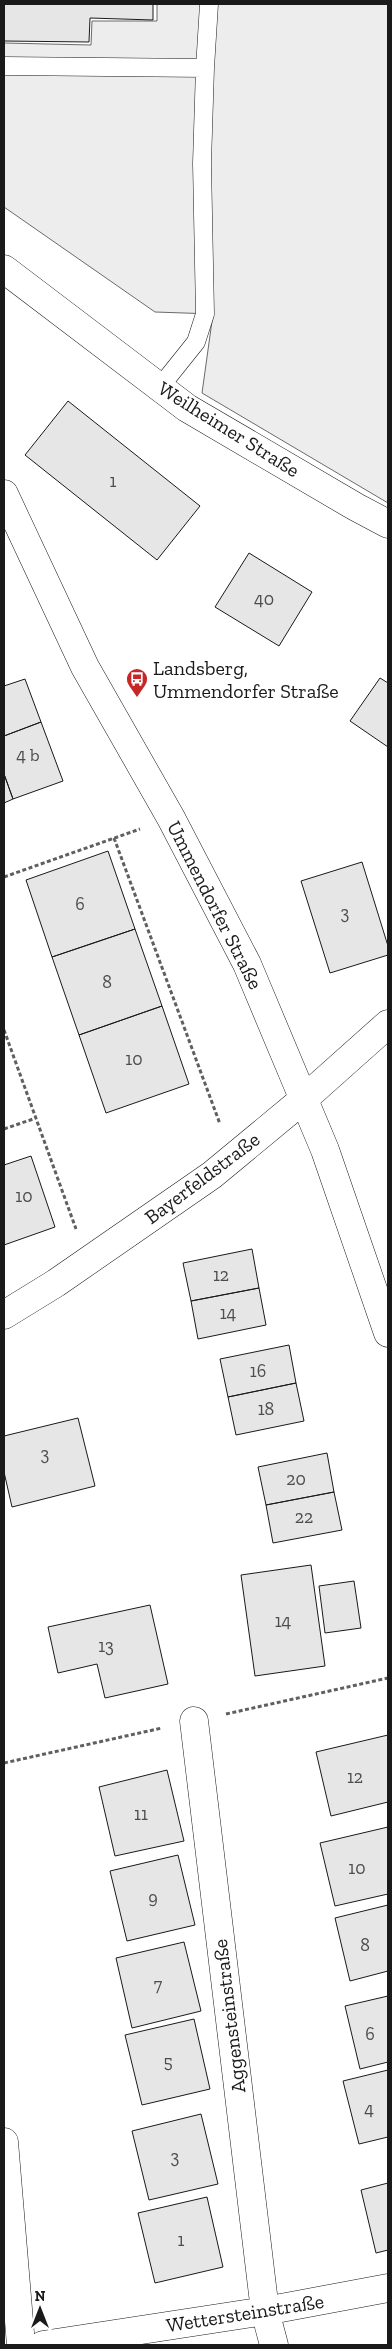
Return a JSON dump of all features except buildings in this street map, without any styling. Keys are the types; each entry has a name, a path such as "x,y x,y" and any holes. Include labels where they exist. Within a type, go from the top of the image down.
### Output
{"street":[{"name":"Weilheimer Straße","path":"4,269 187,408 388,524"},
{"name":"Ummendorfer Straße","path":"4,494 85,668 171,818 246,964 305,1098 381,1292 388,1333"},
{"name":"Bayerfeldstraße","path":"4,1315 88,1261 212,1175 305,1098 388,1024"},
{"name":"Aggensteinstraße","path":"194,1721 265,2311 274,2345"},
{"path":"4,2142 21,2345"},
{"name":"Wettersteinstraße","path":"43,2345 265,2311 388,2288"}],"lane":[{"path":"160,387 196,342 205,314 202,163 208,4"},
{"path":"4,66 205,68"}],"path":[{"path":"4,877 171,818"},
{"path":"114,838 233,1158"},
{"path":"4,1030 88,1261"},
{"path":"4,1129 36,1118"}],"shaded area":[{"path":"157,4 388,4 388,503 202,393 213,314 155,312 4,207 4,43 91,45 92,21 157,21"}],"place":[{"name":"Landsberg, Ummendorfer Straße","path":"137,698"}]}
